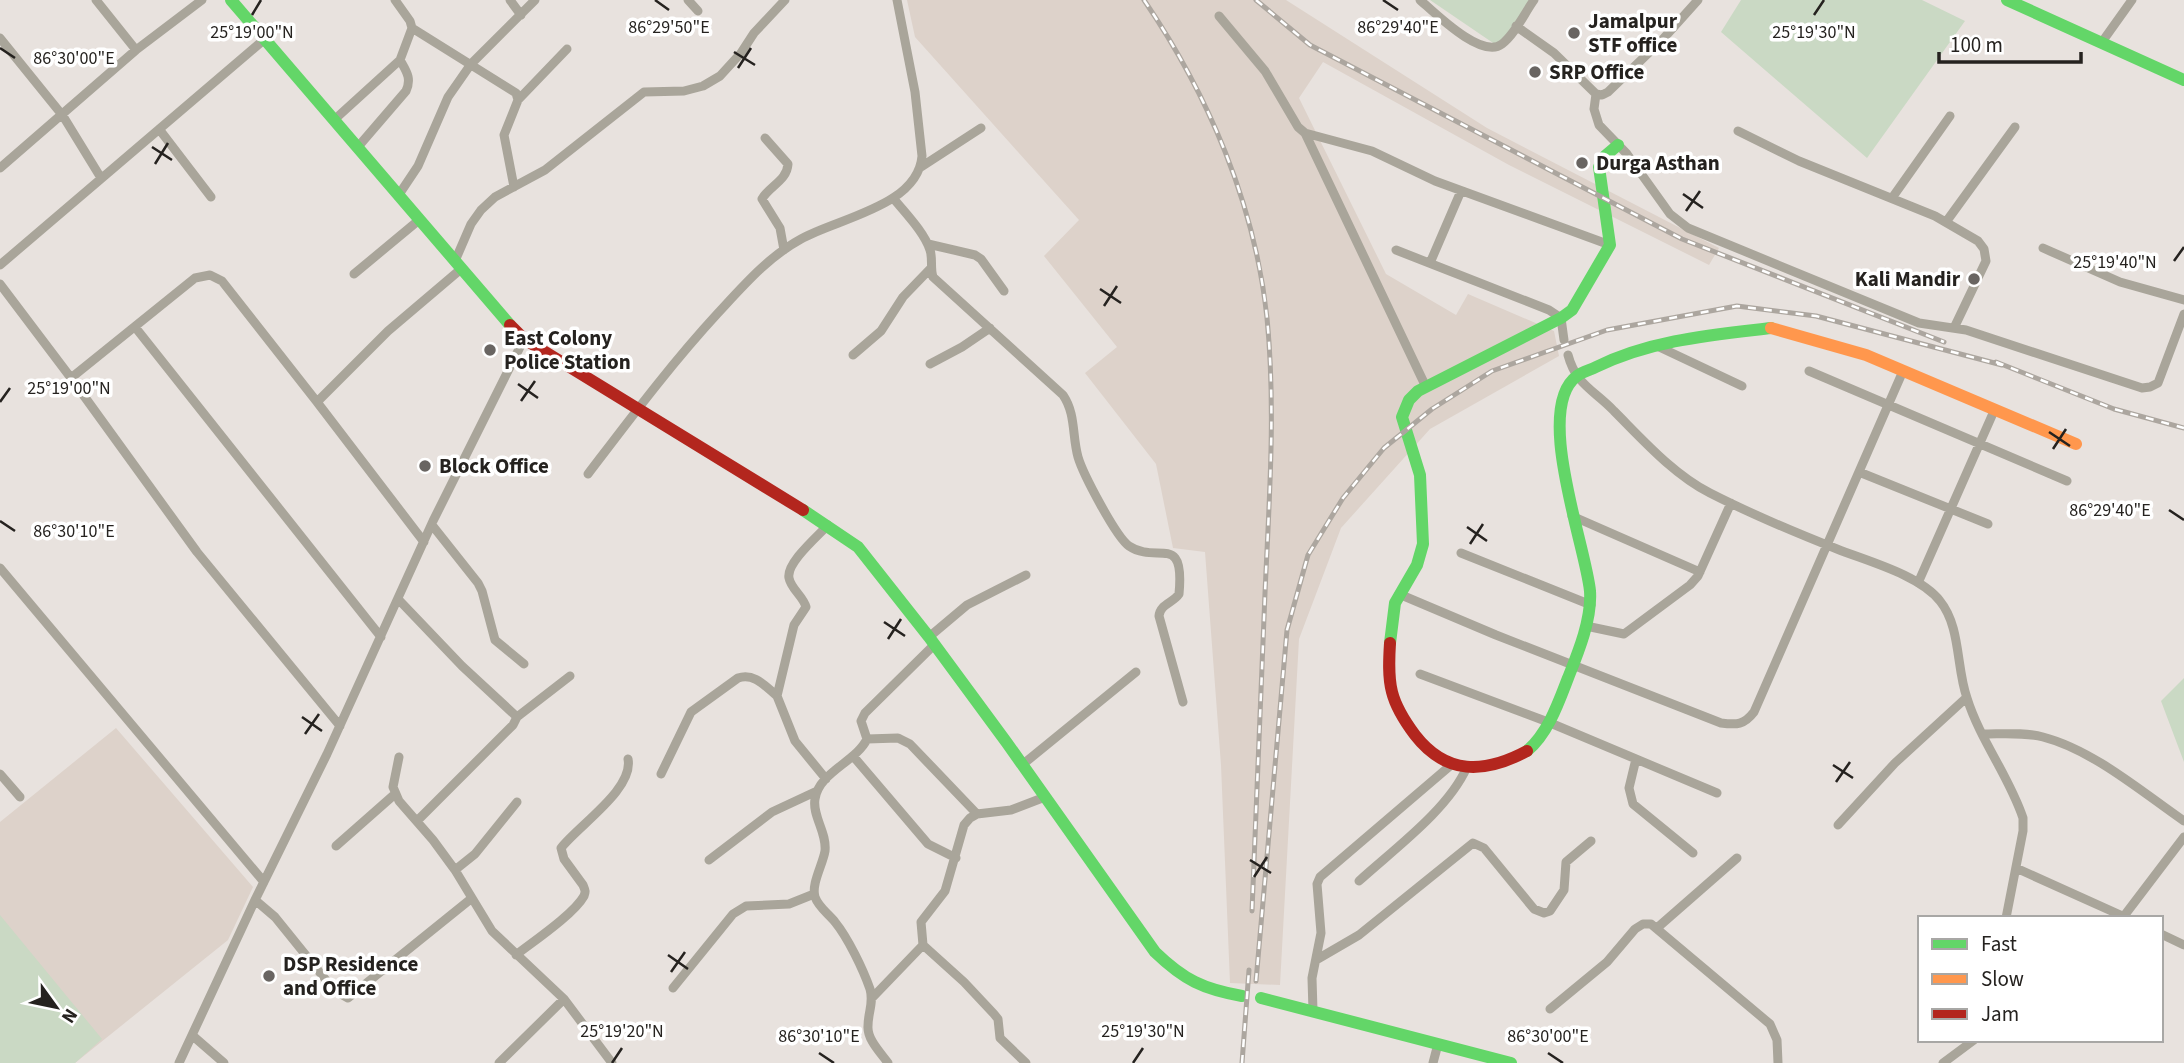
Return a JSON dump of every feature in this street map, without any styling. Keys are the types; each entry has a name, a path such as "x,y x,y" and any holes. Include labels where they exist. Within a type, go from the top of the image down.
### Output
{"street":[{"path":"96,0 136,50"},
{"path":"0,168 136,50 202,0"},
{"path":"232,0 398,196 524,339 850,539 868,557 932,641 1155,952 1195,986 1242,996"},
{"path":"334,120 400,60 412,28 395,0"},
{"path":"510,0 521,15"},
{"path":"398,196 418,166 448,97 471,64 535,0"},
{"path":"688,0 698,11"},
{"path":"317,402 458,265 471,224 495,197 545,170 644,92 684,91 703,86 720,76 741,53 754,33 785,0"},
{"path":"897,0 915,92 921,167"},
{"path":"1420,0 1453,28 1484,48 1499,47 1534,0"},
{"path":"1596,94 1608,92 1664,39 1698,0"},
{"path":"2007,0 2184,80"},
{"path":"2102,42 2132,0"},
{"path":"1219,16 1265,71 1298,127 1305,133 1426,387"},
{"path":"1516,26 1554,53 1596,94"},
{"path":"412,28 511,88 518,100"},
{"path":"0,38 63,116 102,178"},
{"path":"0,265 266,38"},
{"path":"514,187 503,135 518,100 566,49"},
{"path":"357,148 406,91 410,79 400,60"},
{"path":"1596,94 1594,109 1599,125 1648,181 1670,214 1688,228 1919,323 1954,328 2142,388 2158,383 2184,314"},
{"path":"1892,198 1950,116"},
{"path":"1946,222 2015,127"},
{"path":"588,474 685,349 769,260 801,239 894,199 909,187 921,167 981,128"},
{"path":"159,129 211,197"},
{"path":"1738,131 1799,161 1946,222 1978,241 1986,254 1983,267 1954,328"},
{"path":"1305,133 1372,150 1435,181 1610,245"},
{"path":"765,138 788,164 787,172 762,200 780,228 784,250"},
{"path":"1618,145 1605,156 1599,167 1610,245 1572,310 1426,387 1410,398 1402,418 1404,433 1418,467 1424,533 1422,554 1415,572 1399,594 1392,612 1391,689 1404,720 1442,761 1451,765 1467,766 1492,764 1522,754 1536,743 1548,722 1586,626 1591,605 1590,592 1564,471 1560,419 1563,397 1575,377 1612,359 1655,345 1771,328 1866,355 2076,444"},
{"path":"1430,263 1461,191"},
{"path":"853,355 881,331 903,297 930,268 932,255 928,244 894,199"},
{"path":"354,274 419,220"},
{"path":"928,244 975,255 981,259 1004,291"},
{"path":"2043,248 2120,282 2184,300"},
{"path":"1396,250 1539,305 1560,318 1564,340"},
{"path":"930,268 939,284 1050,381 1068,402 1083,471 1121,538 1138,551 1168,553 1178,562 1179,594 1163,607 1159,616 1183,702"},
{"path":"71,378 195,278 210,275 216,277 222,281 317,402 424,542"},
{"path":"0,284 197,552 340,726"},
{"path":"135,327 381,637"},
{"path":"930,364 962,348 990,328"},
{"path":"179,1063 340,726 432,525 524,339"},
{"path":"1655,345 1742,386"},
{"path":"1568,355 1575,377 1682,475 1731,503 1918,583 1940,601 1948,614 1966,698 2023,818 2023,831 2006,916"},
{"path":"1809,371 1979,446 2067,481"},
{"path":"1399,594 1721,723 1736,725 1747,722 1754,712 1903,371"},
{"path":"1918,583 1994,411"},
{"path":"1859,472 1988,524"},
{"path":"1586,626 1624,634 1690,585 1700,572 1731,503"},
{"path":"1572,516 1700,572"},
{"path":"432,525 478,583 495,640 524,664"},
{"path":"777,696 794,625 806,607 790,582 789,572 797,558 828,525"},
{"path":"1461,553 1591,605"},
{"path":"0,568 264,882"},
{"path":"888,1063 868,1032 872,999 870,988 845,937 814,894 825,850 825,835 814,801 826,779 862,749 867,739 861,721 865,713 932,641 967,605 1026,575"},
{"path":"398,599 517,717"},
{"path":"1022,765 1136,672"},
{"path":"1420,674 1548,722 1717,793"},
{"path":"661,774 691,712 746,675 753,677 777,696 795,741 806,758 826,779"},
{"path":"417,821 513,725 517,717 570,676"},
{"path":"1838,825 1895,763 1966,698"},
{"path":"1983,734 2023,734 2058,742 2087,756 2184,821"},
{"path":"867,739 898,738 910,744 977,814"},
{"path":"853,756 928,844 956,858"},
{"path":"398,757 393,787 395,793 455,870 492,931 564,999 612,1063"},
{"path":"516,955 564,917 584,896 585,889 564,859 561,848 622,786 629,767 628,759"},
{"path":"1636,759 1629,788 1633,804 1693,853"},
{"path":"1313,1011 1312,986 1321,933 1317,884 1320,877 1451,765"},
{"path":"1359,881 1434,811 1461,780 1467,766"},
{"path":"0,774 20,797"},
{"path":"709,860 772,812 817,792"},
{"path":"336,846 395,793"},
{"path":"1026,1063 1000,1038 998,1019 994,1014 923,945 921,922 946,891 964,825 977,814 1010,810 1045,797"},
{"path":"455,870 475,854 517,802"},
{"path":"2127,916 2184,837"},
{"path":"1316,960 1359,935 1474,843 1484,848 1534,909 1544,913 1550,911 1564,890 1566,862 1591,841"},
{"path":"1657,928 1737,858"},
{"path":"2015,868 2124,916"},
{"path":"673,988 733,914 746,906 789,904 814,894"},
{"path":"255,900 275,917 334,990 348,998 472,898"},
{"path":"1550,1009 1606,962 1635,929 1651,924 1770,1024 1777,1040 1778,1063"},
{"path":"2163,935 2184,945"},
{"path":"872,999 923,945"},
{"path":"1261,998 1511,1063"},
{"path":"499,1063 564,999"},
{"path":"193,1036 224,1063"},
{"path":"1943,1063 1971,1042"},
{"path":"1433,1063 1438,1044"}],"shaded area":[{"path":"907,0 1286,0 1487,128 1719,248 1709,265 1509,165 1323,62 1299,98 1386,274 1456,315 1468,294 1554,331 1559,356 1430,429 1341,528 1299,639 1280,985 1230,983 1221,765 1205,552 1173,548 1156,464 1085,373 1117,347 1044,256 1079,220 915,37"},
{"path":"116,728 253,887 228,940 75,1063 0,1063 0,822"}],"green space":[{"path":"1430,0 1534,0 1499,47"},
{"path":"1741,0 1922,0 1965,21 1867,158 1721,32"},
{"path":"2184,678 2184,762 2161,701"},
{"path":"0,915 102,1039 75,1063 0,1063"}],"railway":[{"path":"1144,0 1189,73 1225,152 1252,233 1267,318 1271,456 1252,911"},
{"path":"1256,0 1310,45 1682,239 1944,342"},
{"path":"1256,981 1287,630 1308,555 1343,498 1384,448 1432,409 1492,371 1607,330 1737,306 1816,316 2002,365"},
{"path":"1996,362 2114,409 2184,428"},
{"path":"1242,1063 1249,970"}],"traffic: fast":[{"path":"231,0 510,325"},
{"path":"2007,0 2184,80"},
{"path":"1390,643 1395,603 1417,565 1423,544 1420,475 1402,417 1409,400 1418,391 1572,310 1610,245 1599,167 1605,156 1618,145"},
{"path":"1527,751 1541,736 1556,708 1576,658 1589,613 1590,591 1561,446 1560,417 1565,393 1577,376 1638,350 1682,340 1771,328"},
{"path":"803,510 858,547 1007,743 1155,952 1175,970 1195,982 1242,996"},
{"path":"1261,998 1511,1063"}],"traffic: slow":[{"path":"1771,328 1866,355 2076,444"}],"traffic: jam":[{"path":"510,325 524,339 803,510"},
{"path":"1390,643 1389,674 1394,698 1408,725 1427,748 1440,758 1466,767 1496,764 1527,751"}],"place":[{"name":"Jamalpur STF office","path":"1574,33"},
{"name":"SRP Office","path":"1535,72"},
{"name":"Durga Asthan","path":"1582,163"},
{"name":"Kali Mandir","path":"1974,279"},
{"name":"East Colony Police Station","path":"490,350"},
{"name":"Block Office","path":"425,466"},
{"name":"DSP Residence and Office","path":"269,976"}]}
